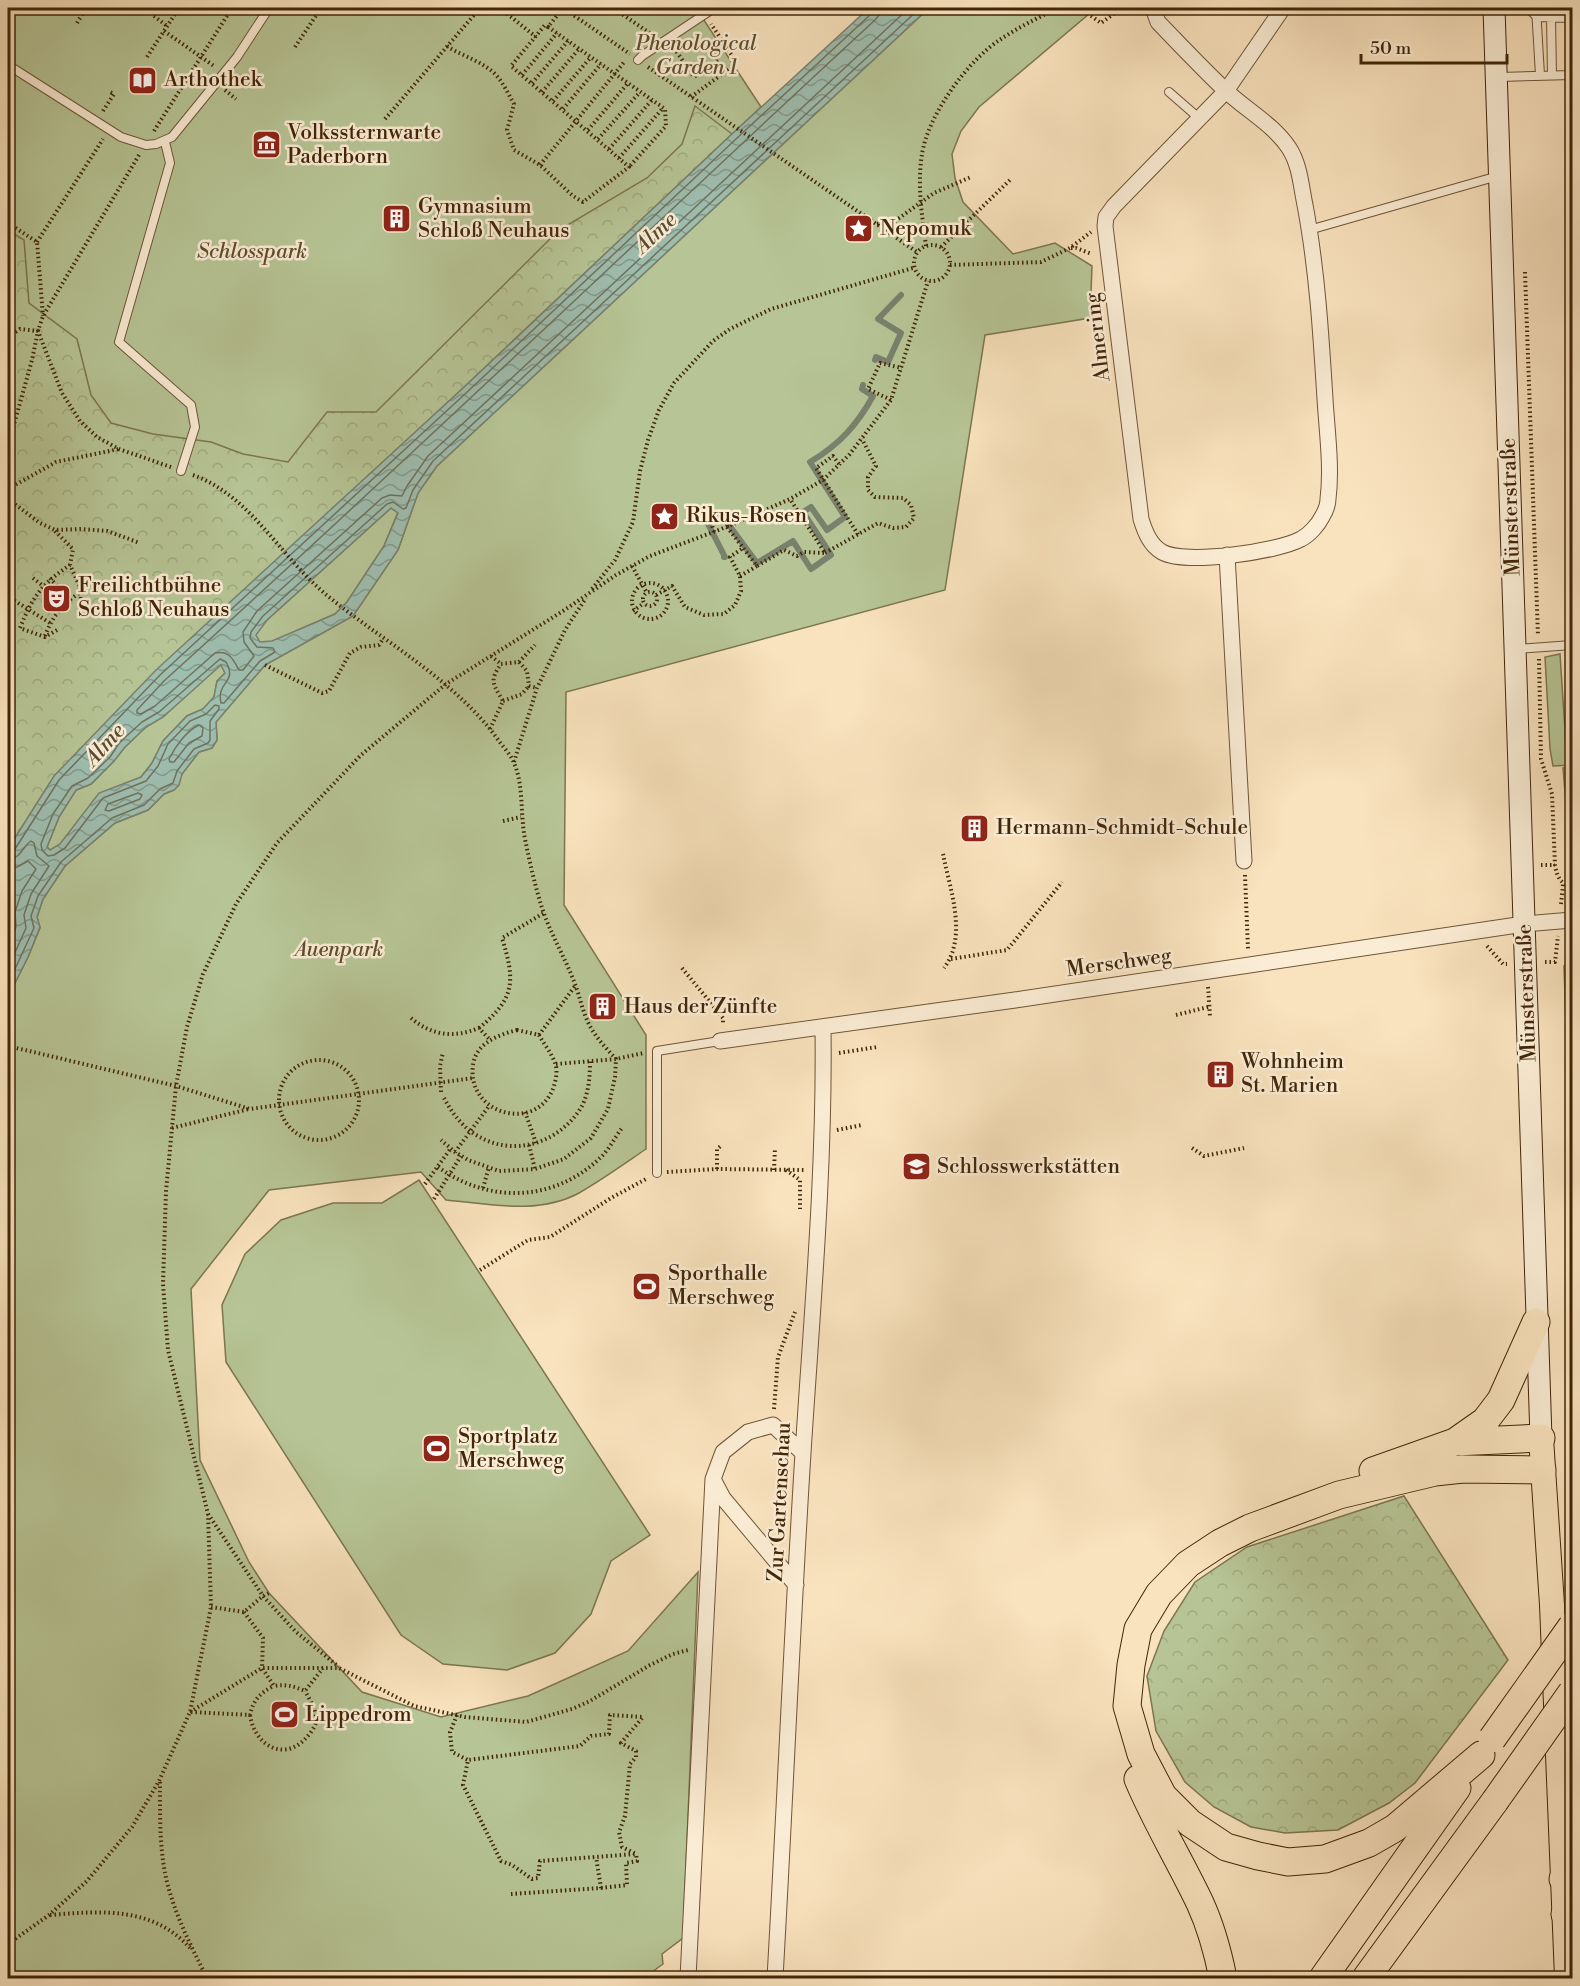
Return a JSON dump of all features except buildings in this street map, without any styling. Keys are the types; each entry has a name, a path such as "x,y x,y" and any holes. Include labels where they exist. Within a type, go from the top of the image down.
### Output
{"highway":[{"path":"1455,1443 1485,1421 1501,1400 1536,1322"},
{"path":"1223,1978 1219,1956 1201,1905 1149,1807 1129,1758 1117,1702 1121,1662 1131,1624 1153,1587 1183,1557 1247,1518 1337,1483 1455,1443 1541,1438"},
{"path":"1486,1747 1395,1828 1369,1843 1325,1859 1288,1862 1226,1846 1190,1823 1163,1796 1141,1754 1127,1706 1131,1665 1138,1629 1160,1594 1188,1564 1220,1543 1250,1528 1339,1495 1435,1472 1463,1469 1542,1470"},
{"path":"1323,1978 1572,1626"},
{"path":"1366,1978 1572,1692"}],"main road":[{"name":"Münsterstraße","path":"1494,8 1534,1203 1536,1322 1542,1470 1568,1879 1567,1978"}],"street":[{"name":"Almering","path":"1106,217 1138,496 1145,534 1164,553 1193,558 1279,547 1303,538 1318,523 1328,501 1328,459 1321,326 1310,230 1299,172 1288,146 1263,121 1226,91 1158,22 1153,8"},
{"path":"1106,217 1127,192 1226,91 1283,8"},
{"path":"1227,555 1244,861"},
{"name":"Merschweg","path":"722,1041 1524,924 1572,920"},
{"name":"Zur Gartenschau","path":"775,1978 813,1299 821,1134 823,1027"},
{"path":"688,1978 712,1479 723,1452 748,1432 773,1425 803,1453"},
{"path":"712,1479 723,1498 796,1585"}],"lane":[{"path":"8,65 121,137 146,144 156,144 172,137 237,57 268,8"},
{"path":"639,60 658,44 714,8"},
{"path":"1527,8 1537,17 1572,18"},
{"path":"1536,8 1540,75"},
{"path":"1551,17 1552,75"},
{"path":"1495,77 1572,75"},
{"path":"1169,92 1200,120"},
{"path":"165,142 170,163 119,342 191,405 195,427 181,471"},
{"path":"1310,230 1500,175"},
{"path":"1516,650 1572,645"},
{"path":"657,1173 657,1051 722,1041"}],"path":[{"path":"77,23 86,8"},
{"path":"147,57 179,8"},
{"path":"8,446 43,316 146,144 232,8"},
{"path":"295,47 321,8"},
{"path":"385,119 480,8"},
{"path":"500,8 536,37"},
{"path":"548,27 562,8"},
{"path":"926,246 920,192 922,154 933,120 973,63 999,40 1057,8"},
{"path":"1080,8 1101,23 1122,8"},
{"path":"620,12 654,37 658,44"},
{"path":"704,14 737,63 691,98 917,252"},
{"path":"154,16 167,26"},
{"path":"447,46 460,55 490,69 499,78 514,104 507,130 514,150 540,165 573,196 583,202 629,167 666,126 665,109 545,25 511,66 577,120 629,167"},
{"path":"164,31 224,73"},
{"path":"522,75 557,33"},
{"path":"8,46 13,37"},
{"path":"532,83 568,41"},
{"path":"670,42 694,77 719,61 711,49"},
{"path":"542,92 579,49"},
{"path":"540,165 630,55"},
{"path":"553,101 591,57"},
{"path":"563,109 601,64"},
{"path":"588,130 628,83"},
{"path":"95,121 114,94 108,91"},
{"path":"598,139 640,92"},
{"path":"609,149 652,100"},
{"path":"619,158 663,108"},
{"path":"43,316 37,242 109,130"},
{"path":"876,224 895,221 934,193 971,177"},
{"path":"941,247 1012,178"},
{"path":"950,265 1041,262 1084,239 1106,217"},
{"path":"8,223 37,242"},
{"path":"926,246 941,247 948,254 950,265 944,278 928,282 917,275 913,268 914,257 926,246"},
{"path":"514,762 537,688 564,630 588,594 615,560 633,522 648,440 659,410 674,383 713,341 730,329 771,309 913,268"},
{"path":"1525,268 1541,759 1552,794 1557,876 1563,884 1572,888"},
{"path":"8,1944 49,1915 87,1881 132,1827 159,1781 190,1712 203,1655 210,1607 208,1514 168,1350 163,1284 165,1212 176,1086 187,1027 203,974 236,904 278,843 361,755 446,684 650,556 729,526 790,499 823,480 862,439 891,400 928,282"},
{"path":"8,337 20,329 38,331"},
{"path":"38,331 62,393 80,421 98,437 119,449 206,480 227,494 250,513 321,590 446,684 490,729 514,762 520,788 521,817 528,854 544,913 576,986 585,1017 598,1041 616,1059 615,1077 608,1109 591,1138 564,1159 535,1169 499,1171 461,1156 441,1140"},
{"path":"891,400 868,389 880,363 902,368"},
{"path":"740,576 784,550 797,556 804,552 825,553 859,536 878,523 893,528 906,527 914,518 912,505 903,498 876,497 868,490 868,477 876,466 862,439"},
{"path":"8,489 56,462 119,449"},
{"path":"839,464 833,456 816,468 859,536"},
{"path":"8,499 40,523 55,530 73,549 70,565 82,591 80,604"},
{"path":"790,499 825,553"},
{"path":"714,532 711,522 724,518 757,566"},
{"path":"55,530 107,531 140,543"},
{"path":"656,595 672,586 685,607 704,615 724,614 735,605 741,591 740,576 730,557 743,548"},
{"path":"45,637 20,628 28,609 44,586 51,578 70,565"},
{"path":"632,566 647,593"},
{"path":"33,578 44,586"},
{"path":"51,578 68,599"},
{"path":"655,583 665,590 668,605 660,618 645,620 633,610 631,595 642,584 655,583"},
{"path":"45,637 50,623 68,599 82,591"},
{"path":"644,603 643,597 647,593 652,592 656,595"},
{"path":"8,594 50,623"},
{"path":"644,603 649,606 654,605 657,601 656,595"},
{"path":"633,610 644,603"},
{"path":"45,637 57,630"},
{"path":"265,665 326,693 351,653 361,647 379,645 384,639"},
{"path":"491,656 501,664 519,662 535,645"},
{"path":"490,729 503,702 522,694 529,686 527,671 519,662"},
{"path":"501,664 493,676 493,685 503,702"},
{"path":"529,686 537,688"},
{"path":"503,821 521,817"},
{"path":"944,854 956,922 955,948 944,968"},
{"path":"1244,861 1250,964"},
{"path":"951,959 1007,950 1062,882"},
{"path":"411,1018 420,1026 437,1034 469,1032 479,1028 499,1008 508,994 511,965 502,938 544,913"},
{"path":"682,968 723,1018 722,1041"},
{"path":"1207,971 1210,1016"},
{"path":"539,1035 576,986"},
{"path":"1176,1015 1208,1007"},
{"path":"479,1028 490,1040"},
{"path":"517,1030 539,1035 556,1064 556,1079 551,1095 536,1109 518,1114 504,1113 489,1106 477,1092 472,1078 476,1053 499,1035 517,1030"},
{"path":"8,1046 50,1058 176,1086 250,1108"},
{"path":"823,1056 877,1047"},
{"path":"556,1064 616,1059 657,1051"},
{"path":"441,1092 439,1083 443,1052"},
{"path":"313,1060 324,1060 343,1068 351,1075 359,1095 359,1105 351,1125 344,1132 325,1140 314,1140 295,1133 282,1116 279,1106 281,1085 286,1076 303,1063 313,1060"},
{"path":"444,1098 460,1121 478,1137 501,1145 536,1143 549,1138 569,1124 583,1104 590,1080 590,1061"},
{"path":"172,1128 250,1108 279,1106 472,1078"},
{"path":"455,1152 489,1106"},
{"path":"525,1112 536,1143"},
{"path":"821,1134 861,1125"},
{"path":"438,1167 467,1185 502,1193 538,1192 573,1179 601,1157 622,1128"},
{"path":"528,1145 535,1169"},
{"path":"717,1169 717,1149 722,1145"},
{"path":"425,1184 451,1148"},
{"path":"1192,1148 1204,1156 1244,1148"},
{"path":"774,1170 775,1149"},
{"path":"434,1199 461,1156"},
{"path":"483,1188 489,1167"},
{"path":"480,1270 528,1240 550,1237 611,1197 657,1173 717,1169 819,1171"},
{"path":"773,1425 778,1357 798,1303 813,1299"},
{"path":"208,1514 263,1596 295,1630 339,1668 414,1706 457,1715 526,1722 572,1709 590,1701 650,1665 673,1654 703,1645"},
{"path":"244,1612 268,1593"},
{"path":"210,1607 244,1612 263,1638 262,1668 274,1686"},
{"path":"190,1712 262,1668 339,1668"},
{"path":"305,1691 323,1668"},
{"path":"284,1684 305,1691 315,1711 316,1723 310,1735 296,1747 284,1750 273,1748 263,1742 255,1732 250,1715 256,1699 264,1691 284,1684"},
{"path":"190,1712 250,1715"},
{"path":"457,1715 450,1732 452,1752 468,1760 580,1746 591,1736 609,1734 610,1715 643,1717 621,1743 636,1751 636,1757 630,1764 626,1816 619,1832 622,1847 636,1854"},
{"path":"468,1760 463,1785 501,1861 513,1865 532,1879 538,1878 540,1861 636,1854"},
{"path":"159,1781 161,1837 169,1891 182,1929 207,1978"},
{"path":"511,1894 627,1885 626,1863 637,1861 636,1854"},
{"path":"596,1857 601,1888"},
{"path":"49,1915 106,1912 133,1915 162,1925 181,1938 195,1954"}],"green space":[{"name":"Schlosspark","path":"8,8 696,8 761,107 272,565 54,777 8,849"},
{"name":"Auenpark","path":"929,8 1096,8 979,107 961,131 952,154 955,178 963,202 1013,254 1055,243 1092,266 1090,318 985,335 945,590 566,692 564,905 646,1035 646,1149 579,1193 564,1200 531,1206 446,1200 421,1172 269,1190 191,1289 200,1460 249,1562 269,1593 362,1692 441,1717 528,1696 628,1651 698,1572 683,1938 662,1954 663,1964 644,1978 8,1978 8,997 40,928 37,917 43,899 65,866 115,823 148,810 164,794 174,790 182,774 199,752 212,748 217,740 216,722 265,665 353,616 398,550 418,493 437,466"},
{"path":"695,106 732,134 272,565 54,777 8,849 8,230 24,240 29,303 77,339 91,395 111,423 153,434 211,442 243,454 288,462 327,412 376,412 559,230 647,178 682,144"},
{"path":"391,508 398,512 384,546 347,602 335,614 272,642 260,643 255,635 267,620"},
{"path":"1560,654 1566,746 1572,745 1572,765 1553,766 1545,657"},
{"path":"221,664 225,673 217,681 214,697 203,709 187,716 163,741 152,763 141,777 79,822 60,845 51,851 47,847 59,817 76,790 91,784 146,727 163,717"},
{"path":"1572,767 1572,875 1563,768"},
{"path":"1572,958 1572,1198 1564,966"},
{"name":"Sportplatz Merschweg","path":"419,1180 650,1535 611,1561 591,1614 555,1653 507,1670 443,1664 401,1635 226,1362 222,1305 245,1254 281,1220 333,1203 382,1203"},
{"path":"1404,1496 1508,1660 1415,1783 1389,1803 1338,1830 1285,1833 1251,1827 1214,1807 1185,1782 1156,1731 1147,1676 1164,1631 1195,1582 1247,1547"}],"water":[{"name":"Alme","path":"869,8 929,8 437,466 418,493 398,550 353,616 265,665 216,722 217,740 212,748 199,752 182,774 179,785 164,794 148,810 115,823 65,866 43,899 37,917 40,927 8,997 8,849 54,776 156,670 461,390","holes":["391,508 398,513 384,546 347,602 335,614 272,641 260,642 256,635 267,620","221,665 225,673 217,681 214,697 203,709 187,716 163,741 152,763 141,777 99,793 60,844 50,850 47,847 59,817 76,790 91,784 146,727 163,717"]}],"waterway":[{"path":"875,360 876,357 888,362 901,333 878,319 901,295"},
{"path":"724,557 706,520 720,513 757,563 793,541 811,569 831,555 803,512 811,507 827,530 845,517 810,462 846,434 860,416 873,396 862,389 863,385"}],"place":[{"name":"Arthothek","path":"143,80"},
{"name":"Volkssternwarte Paderborn","path":"266,145"},
{"name":"Gymnasium Schloß Neuhaus","path":"397,219"},
{"name":"Nepomuk","path":"859,229"},
{"name":"Rikus-Rosen","path":"665,516"},
{"name":"Freilichtbühne Schloß Neuhaus","path":"57,598"},
{"name":"Hermann-Schmidt-Schule","path":"975,828"},
{"name":"Haus der Zünfte","path":"603,1007"},
{"name":"Wohnheim St. Marien","path":"1220,1074"},
{"name":"Schlosswerkstätten","path":"916,1167"},
{"name":"Sporthalle Merschweg","path":"647,1286"},
{"name":"Sportplatz Merschweg","path":"437,1449"},
{"name":"Lippedrom","path":"284,1715"}],"park label":[{"name":"Phenological Garden 1","path":"696,56"}]}
